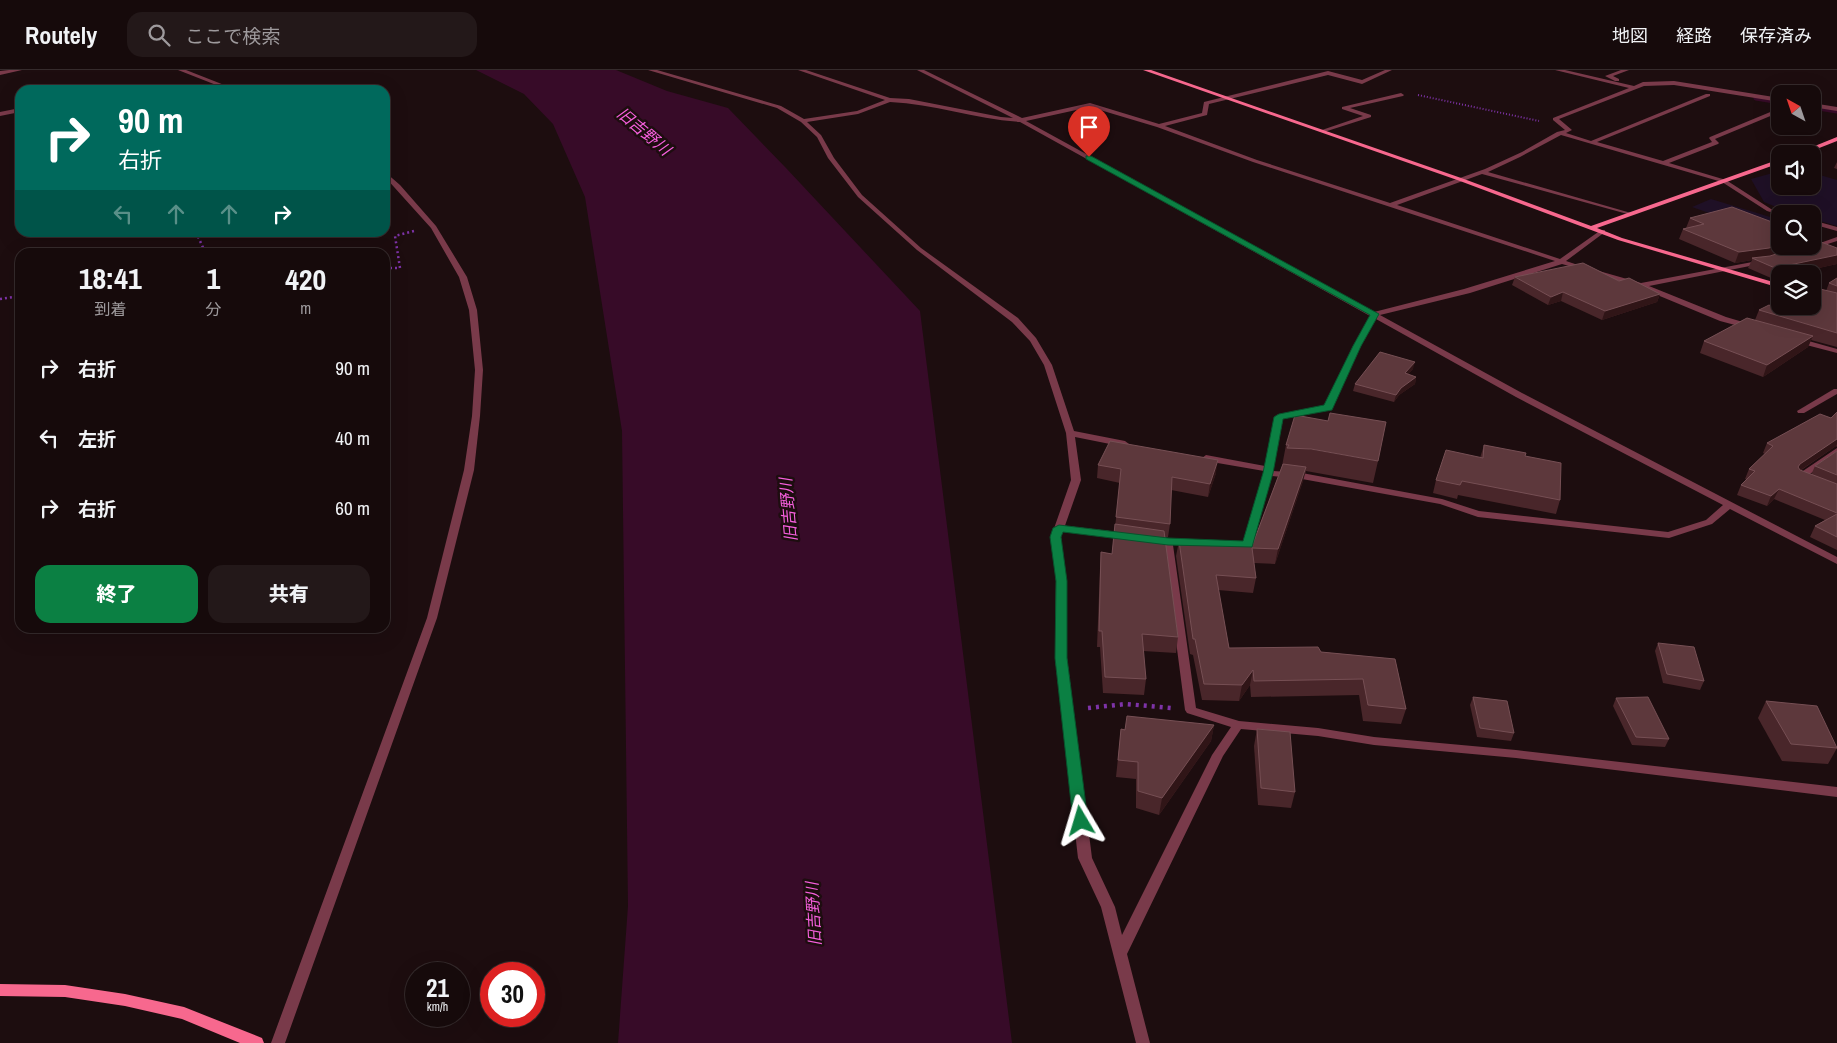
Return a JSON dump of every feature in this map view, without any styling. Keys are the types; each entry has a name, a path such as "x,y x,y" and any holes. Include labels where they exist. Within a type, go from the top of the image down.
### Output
{"street":[{"path":"0,73 19,70"},
{"path":"181,70 221,85"},
{"path":"651,70 779,107 803,121 819,136 831,158 860,196 919,249 1015,320 1033,340 1048,365 1070,434 1076,480 1056,537 1061,581 1061,658 1085,858 1108,907 1143,1043"},
{"path":"801,70 889,100 909,101 1001,119 1021,120 1090,105 1159,126 1255,161 1560,262 1641,286 1723,319 1761,330"},
{"path":"920,70 1021,120 1519,395 1837,561"},
{"path":"1146,70 1462,180 1620,238 1771,283"},
{"path":"1159,126 1205,114 1206,103 1226,97 1328,73 1362,82 1389,70"},
{"path":"1558,70 1632,87 1668,89 1771,106"},
{"path":"1626,70 1608,76 1632,87"},
{"path":"1391,205 1462,180 1519,156 1559,133 1569,130 1554,119 1632,87 1643,84 1674,83 1771,99"},
{"path":"1322,131 1369,116 1344,108 1401,95"},
{"path":"1593,142 1708,95"},
{"path":"803,121 854,114 877,107 889,100"},
{"path":"1821,106 1837,109"},
{"path":"0,114 15,111"},
{"path":"1664,163 1716,143 1712,138 1771,112"},
{"path":"1559,133 1724,181 1771,211"},
{"path":"1821,145 1837,139"},
{"path":"1593,227 1771,164"},
{"path":"1482,172 1629,214"},
{"path":"278,1043 432,618 469,470 476,416 479,370 473,310 463,277 434,227 390,179"},
{"path":"1821,225 1837,230"},
{"path":"1603,231 1560,262 1466,291 1375,314 1357,346 1328,408 1279,417 1268,471 1248,545 1164,541 1191,710 1238,726 1318,732 1374,741 1516,754 1837,792"},
{"path":"1821,244 1837,239"},
{"path":"1641,286 1775,259"},
{"path":"1790,338 1837,351"},
{"path":"1801,411 1837,391"},
{"path":"1070,434 1138,446"},
{"path":"1818,484 1800,477 1837,451"},
{"path":"1197,457 1442,502 1478,514 1669,535 1709,522 1730,505"},
{"path":"1059,528 1141,538"},
{"path":"1120,954 1218,755 1238,726"},
{"path":"0,990 65,991 125,1000 184,1013 257,1043"}],"path":[{"path":"1417,95 1564,126"},
{"path":"390,268 400,268 395,236 434,227"},
{"path":"0,299 15,297"},
{"path":"1067,710 1126,704 1191,710"}],"shaded area":[{"path":"1771,173 1771,195 1821,195 1821,175 1837,180 1837,226 1821,221 1821,205 1771,205 1764,202 1751,179"},
{"path":"1711,199 1771,217 1771,235 1692,207"}],"water":[{"name":"旧吉野川","path":"476,70 616,70 667,91 728,108 920,311 1012,1043 618,1043 628,906 622,431 585,197 553,124 524,94"}],"building":[{"path":"1732,207 1771,222 1771,247 1739,252 1683,229 1704,224 1690,218"},
{"path":"1821,242 1837,248 1837,255 1789,265 1771,266 1752,258 1821,255"},
{"path":"1583,263 1619,281 1629,278 1660,294 1605,311 1563,292 1551,297 1515,277"},
{"path":"1837,278 1837,286 1829,283"},
{"path":"1821,289 1837,293 1837,333 1776,315 1821,315"},
{"path":"1769,305 1771,306 1771,314 1759,310"},
{"path":"1747,318 1813,336 1767,365 1704,341"},
{"path":"1380,352 1415,362 1405,373 1416,377 1401,388 1396,395 1355,384"},
{"path":"1837,412 1837,439 1798,467 1800,470 1837,484 1837,513 1779,489 1771,496 1741,485 1755,471 1749,469 1773,446 1767,443 1820,414 1831,418"},
{"path":"1330,413 1386,422 1378,461 1311,449 1287,448 1289,445 1286,445 1295,415 1328,421"},
{"path":"1110,441 1218,460 1210,484 1172,477 1170,524 1116,517 1121,469 1098,465"},
{"path":"1484,445 1526,453 1525,456 1561,463 1560,500 1462,481 1460,485 1436,480 1446,450 1483,458"},
{"path":"1837,451 1837,475 1815,466"},
{"path":"1283,464 1306,467 1278,549 1252,548 1256,578 1216,575 1229,648 1318,647 1321,652 1395,659 1406,709 1368,705 1363,679 1254,681 1253,670 1242,685 1204,684 1195,639 1193,639 1179,541 1252,546"},
{"path":"1837,514 1837,537 1815,526"},
{"path":"1115,524 1164,531 1178,637 1142,634 1146,679 1105,677 1102,631 1099,631 1101,552 1112,554"},
{"path":"1658,643 1694,647 1704,681 1667,674"},
{"path":"1473,697 1507,701 1514,733 1480,728"},
{"path":"1648,697 1669,739 1636,737 1616,698"},
{"path":"1766,701 1817,706 1837,748 1791,744"},
{"path":"1127,716 1214,725 1162,798 1138,791 1138,762 1118,760 1121,729 1125,730"},
{"path":"1257,729 1290,732 1295,792 1261,788"}],"waterway":[{"path":"1756,98 1771,100"},
{"path":"1821,108 1837,111"}],"route":[{"path":"1081,821 1061,658 1061,581 1056,537 1059,528 1168,542 1248,545 1268,473 1279,417 1328,408 1357,346 1375,314 1089,157"}]}
